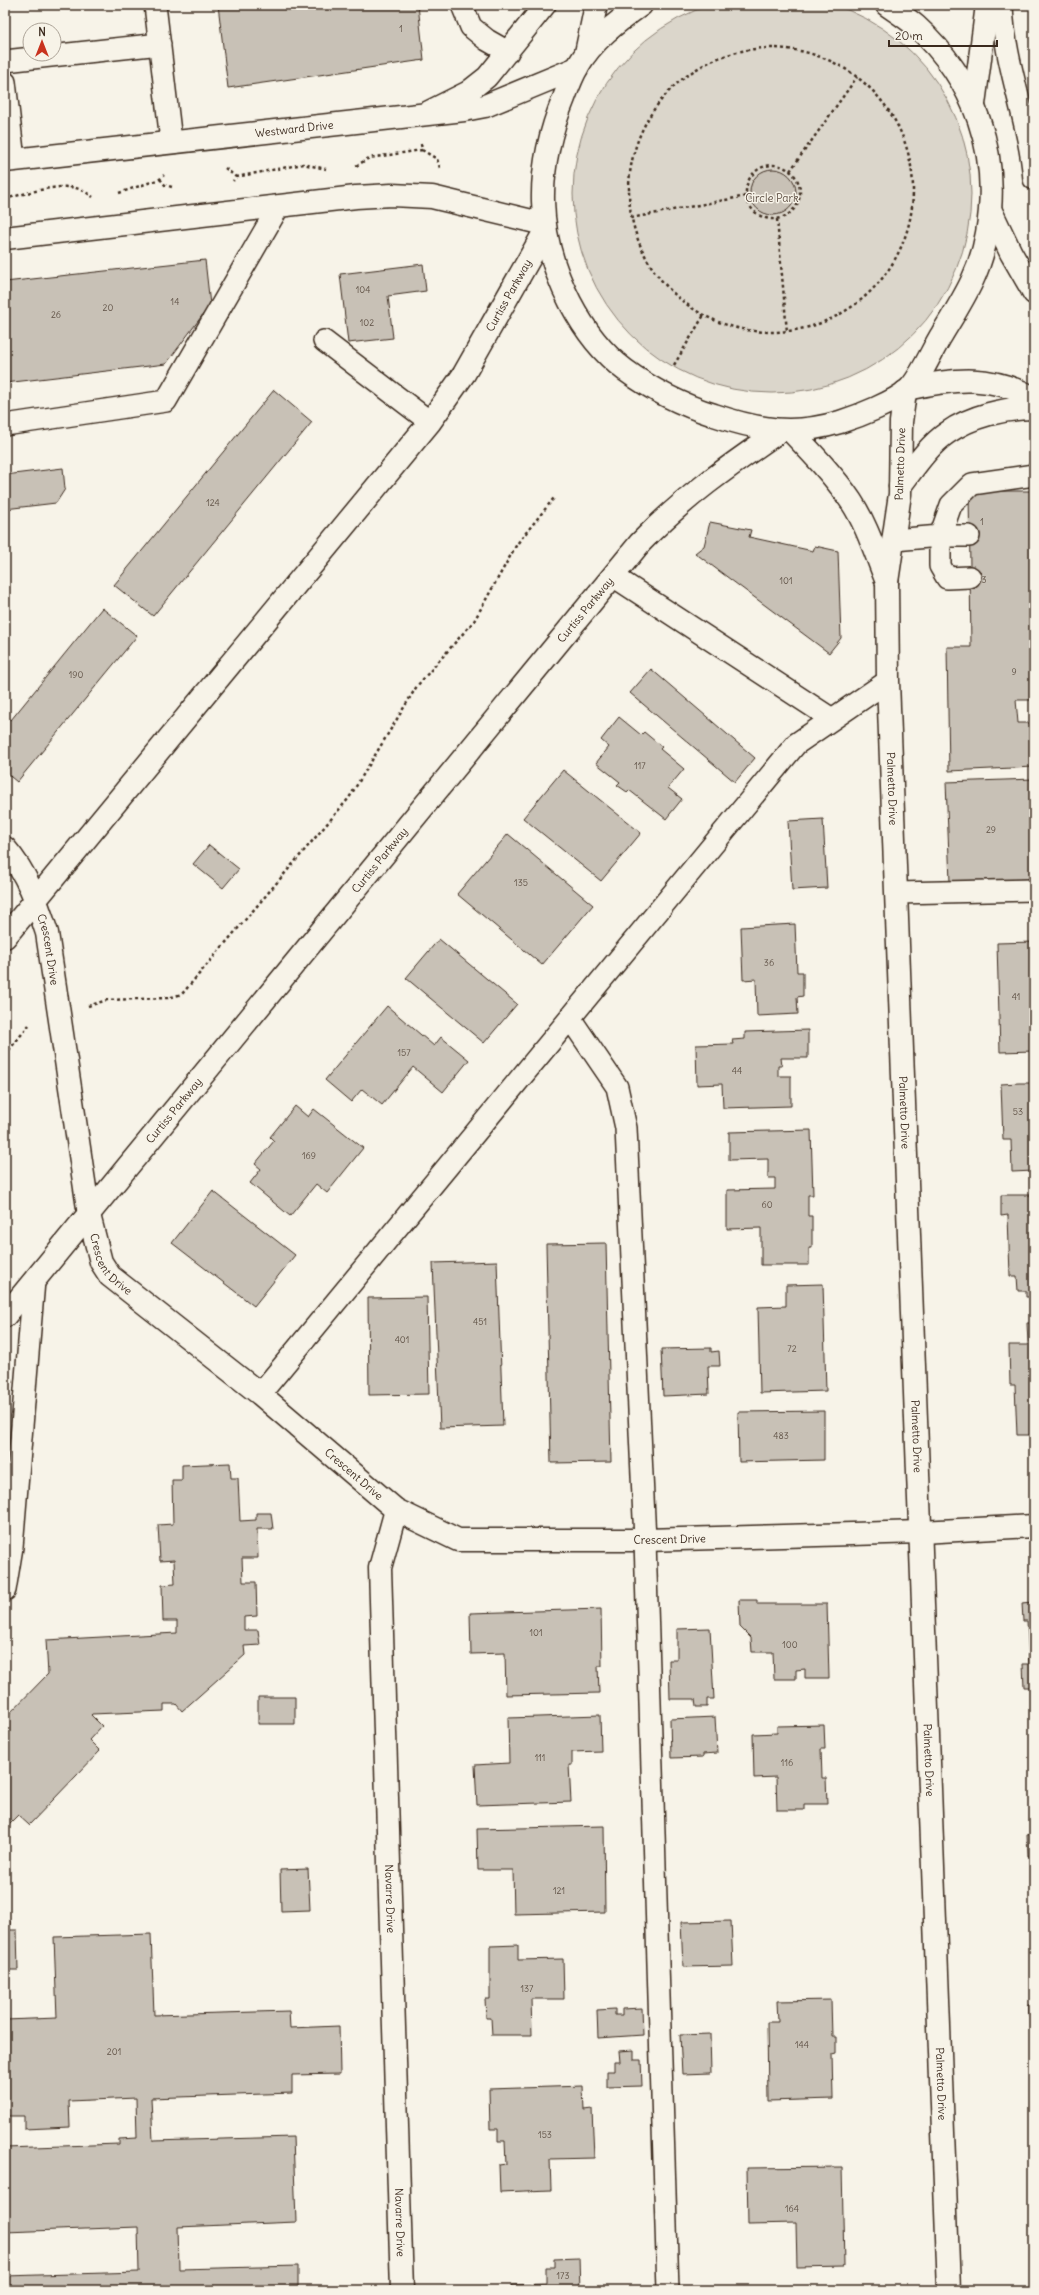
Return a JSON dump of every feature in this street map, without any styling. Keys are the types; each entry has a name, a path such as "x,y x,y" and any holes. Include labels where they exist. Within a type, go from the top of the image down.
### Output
{"street":[{"path":"596,5 582,60 548,140 544,166 544,228 552,262 579,320 601,347 623,369 659,392 688,407 729,420 786,431 826,426 859,416 908,390 946,380 973,379 998,383 1034,398"},
{"path":"582,60 620,20 641,5"},
{"path":"887,5 915,26 935,46 974,104 990,159 991,211 985,248 976,276 962,304 908,390"},
{"path":"974,104 987,5"},
{"name":"Westward Drive","path":"10,160 485,106 582,60"},
{"path":"5,238 385,195 432,197 544,228"},
{"path":"991,211 1011,253 1034,293"},
{"name":"Curtiss Parkway","path":"5,937 430,422 464,374 544,228"},
{"name":"Palmetto Drive","path":"908,390 902,422 900,486 894,540 887,582 888,681 921,1532 948,2290"},
{"path":"900,486 929,449 947,433 973,419 998,412 1034,408"},
{"name":"Curtiss Parkway","path":"5,1316 612,576 665,516 720,472 786,431"},
{"name":"Palmetto Drive","path":"786,431 812,453 851,501 863,523 887,582"},
{"name":"Crescent Drive","path":"5,848 17,862 36,899 47,934 89,1215 102,1262 110,1276 260,1394 396,1510 458,1540 645,1540 921,1532 1034,1526"},
{"name":"Navarre Drive","path":"396,1510 380,1568 402,2290"}],"lane":[{"path":"155,5 171,141"},
{"path":"462,5 471,27 487,40 508,52"},
{"path":"428,112 468,92 486,77 508,52 544,5"},
{"path":"1002,5 1009,62 1032,152 1034,179"},
{"path":"5,61 160,44"},
{"path":"5,82 10,160"},
{"path":"5,425 166,401 278,206"},
{"path":"324,341 430,422"},
{"path":"970,577 947,578 940,566 940,536 952,505 972,484 1034,475"},
{"path":"894,540 940,536 969,536"},
{"path":"612,576 832,719"},
{"path":"260,1394 796,744 888,681"},
{"path":"896,893 1034,890"},
{"path":"570,1018 617,1087 626,1128 645,1540 668,2290"},
{"path":"5,1590 34,1281"}],"path":[{"path":"786,49 824,58 857,76 881,100 900,129 911,160 914,194 909,228 896,259 876,287 850,308 820,324 787,332 744,330 704,315 678,298 656,275 641,248 631,218 629,180 636,143 654,109 679,81 712,61 748,50 786,49"},
{"path":"790,171 857,76"},
{"path":"420,137 422,150"},
{"path":"354,167 369,158 422,150 437,159 440,165 439,171"},
{"path":"231,182 236,177 304,164 332,171"},
{"path":"773,165 790,171 799,186 797,204 792,211 777,219 768,219 754,211 746,196 748,183 756,171 773,165"},
{"path":"223,166 236,177"},
{"path":"118,193 160,179 168,171"},
{"path":"160,179 165,185 176,188"},
{"path":"5,199 64,188 79,189 98,198"},
{"path":"631,218 746,196"},
{"path":"777,219 787,332"},
{"path":"673,366 704,315"},
{"path":"85,1006 107,1000 168,998 182,994 349,798 417,686 474,621 518,544 554,498"},
{"path":"5,1055 35,1020"}],"green space":[{"name":"Circle Park","path":"772,-5 811,-1 848,11 866,19 882,29 912,54 937,84 947,100 955,118 967,155 971,194 967,233 955,270 947,288 937,304 912,334 882,359 866,369 848,377 811,389 772,393 733,389 696,377 678,369 662,359 632,334 607,304 597,288 589,270 577,233 573,194 577,155 589,118 597,100 607,84 632,54 662,29 678,19 696,11 733,-1"}],"building":[{"path":"218,5 418,5 424,60 228,88"},
{"path":"773,169 786,173 792,179 796,192 792,205 786,211 773,215 760,211 754,205 750,192 754,179 760,173"},
{"path":"205,260 210,305 166,364 5,383 5,282"},
{"path":"423,264 426,291 388,296 393,338 348,343 340,274"},
{"path":"274,390 312,422 153,616 114,585"},
{"path":"63,468 65,489 56,503 5,509 5,475"},
{"path":"969,491 1033,491 1034,700 1016,700 1018,723 1034,723 1034,767 949,771 947,647 971,647"},
{"path":"710,522 751,530 749,537 813,551 815,546 838,551 841,638 829,653 695,553 704,546"},
{"path":"102,608 137,636 17,782 5,772 5,715 11,720"},
{"path":"651,669 755,758 735,782 630,693"},
{"path":"619,717 641,735 644,732 662,747 660,749 684,769 668,788 682,799 666,819 629,790 627,792 617,785 620,782 596,763 609,747 601,740"},
{"path":"563,770 641,833 601,881 523,818"},
{"path":"1034,779 1034,879 950,882 946,782"},
{"path":"823,819 827,888 792,890 788,821"},
{"path":"508,834 593,905 542,965 457,894"},
{"path":"209,845 239,869 223,888 193,864"},
{"path":"795,924 797,972 803,972 803,996 797,997 798,1014 757,1016 756,979 743,980 741,927"},
{"path":"439,939 517,1004 484,1043 406,978"},
{"path":"1034,942 1034,1051 1000,1052 997,943"},
{"path":"387,1006 434,1046 441,1037 469,1060 443,1092 413,1067 382,1105 362,1089 351,1102 325,1080"},
{"path":"808,1030 808,1058 781,1058 782,1066 778,1066 778,1076 791,1076 791,1106 723,1108 722,1084 697,1085 696,1045 733,1044 732,1040 745,1039 745,1032"},
{"path":"1034,1083 1034,1171 1012,1172 1011,1140 1003,1140 1001,1084"},
{"path":"295,1106 308,1117 314,1109 363,1148 327,1193 316,1184 290,1216 250,1183 261,1169 255,1164 274,1141 270,1137"},
{"path":"811,1130 813,1195 808,1195 808,1216 812,1216 812,1248 809,1248 809,1265 761,1265 761,1228 727,1229 727,1190 775,1189 775,1178 768,1178 768,1159 729,1160 729,1132"},
{"path":"213,1191 295,1255 254,1306 172,1243"},
{"path":"1001,1195 1031,1195 1031,1198 1034,1198 1034,1297 1026,1297 1026,1291 1018,1291 1017,1276 1010,1276 1008,1215 1001,1216"},
{"path":"606,1243 611,1462 551,1463 546,1244"},
{"path":"497,1261 503,1426 440,1428 433,1263"},
{"path":"823,1284 826,1391 760,1393 758,1307 786,1306 786,1285"},
{"path":"427,1297 429,1394 369,1395 368,1298"},
{"path":"1027,1323 1034,1323 1034,1435 1017,1435 1015,1385 1010,1385 1009,1345 1028,1345"},
{"path":"711,1348 711,1352 719,1351 720,1366 708,1366 709,1394 663,1396 661,1349"},
{"path":"824,1411 824,1460 739,1462 738,1412"},
{"path":"230,1463 231,1478 238,1478 240,1521 256,1520 256,1513 271,1513 273,1529 257,1529 258,1558 242,1558 243,1582 256,1582 257,1616 244,1617 244,1630 258,1630 260,1645 244,1646 245,1655 182,1711 176,1704 164,1704 164,1711 92,1714 91,1715 102,1726 89,1740 100,1751 29,1825 18,1815 5,1828 5,1718 48,1674 46,1640 177,1633 177,1621 163,1621 162,1585 175,1584 174,1560 160,1561 158,1525 173,1524 172,1480 182,1480 182,1465"},
{"path":"739,1600 757,1600 757,1604 827,1604 829,1678 805,1678 805,1669 796,1670 796,1679 774,1679 773,1652 752,1652 751,1638 740,1627"},
{"path":"1034,1602 1034,1687 1024,1687 1023,1664 1029,1664 1027,1621 1023,1621 1022,1603"},
{"path":"601,1609 602,1666 598,1666 599,1693 506,1695 505,1653 471,1654 470,1613"},
{"path":"710,1628 714,1699 707,1699 707,1707 696,1707 695,1699 670,1699 669,1660 677,1660 677,1629"},
{"path":"258,1697 295,1697 295,1724 258,1724"},
{"path":"600,1715 601,1751 572,1752 572,1765 569,1765 571,1802 477,1805 475,1765 509,1763 508,1718"},
{"path":"715,1717 717,1753 703,1754 703,1757 671,1758 670,1719"},
{"path":"1032,1721 1034,1721 1034,1798"},
{"path":"824,1725 825,1749 821,1749 822,1778 826,1778 827,1804 804,1804 804,1810 777,1810 776,1777 754,1778 753,1734 777,1733 777,1726"},
{"path":"604,1826 605,1912 514,1914 513,1870 478,1870 477,1829"},
{"path":"1034,1834 1034,1856 1028,1856 1027,1835"},
{"path":"308,1869 310,1910 281,1911 280,1870"},
{"path":"5,1921 10,1921 10,1930 17,1930 18,1970 5,1970"},
{"path":"731,1921 733,1966 683,1967 681,1922"},
{"path":"151,1934 154,2015 289,2011 290,2028 339,2026 340,2074 292,2075 292,2093 151,2098 153,2141 293,2137 296,2222 178,2227 179,2269 298,2266 298,2290 5,2290 5,2276 139,2272 138,2227 5,2232 5,2148 119,2144 119,2139 137,2138 136,2098 69,2101 70,2127 24,2129 24,2116 5,2116 5,2020 57,2018 54,1937"},
{"path":"518,1945 518,1960 563,1959 564,1999 531,1999 532,2035 492,2035 491,2018 486,2018 485,1999 490,1999 490,1946"},
{"path":"831,2000 832,2037 836,2037 836,2053 832,2054 833,2099 768,2101 767,2022 778,2022 777,2001"},
{"path":"1029,2004 1034,2004 1034,2041 1032,2016 1029,2016"},
{"path":"642,2008 643,2035 598,2038 597,2010 615,2009 615,2015 622,2015 622,2009"},
{"path":"710,2034 711,2073 682,2074 680,2035"},
{"path":"634,2050 634,2060 641,2060 642,2086 607,2087 607,2071 614,2071 614,2062 620,2062 619,2051"},
{"path":"583,2086 584,2110 592,2109 594,2158 550,2159 551,2190 500,2192 499,2165 506,2164 505,2141 498,2141 498,2129 490,2129 489,2089"},
{"path":"1032,2122 1034,2122 1034,2180"},
{"path":"842,2167 844,2267 797,2268 796,2223 748,2224 747,2168"},
{"path":"579,2258 580,2290 511,2290 511,2285 546,2284 546,2267 554,2267 554,2259"}]}
